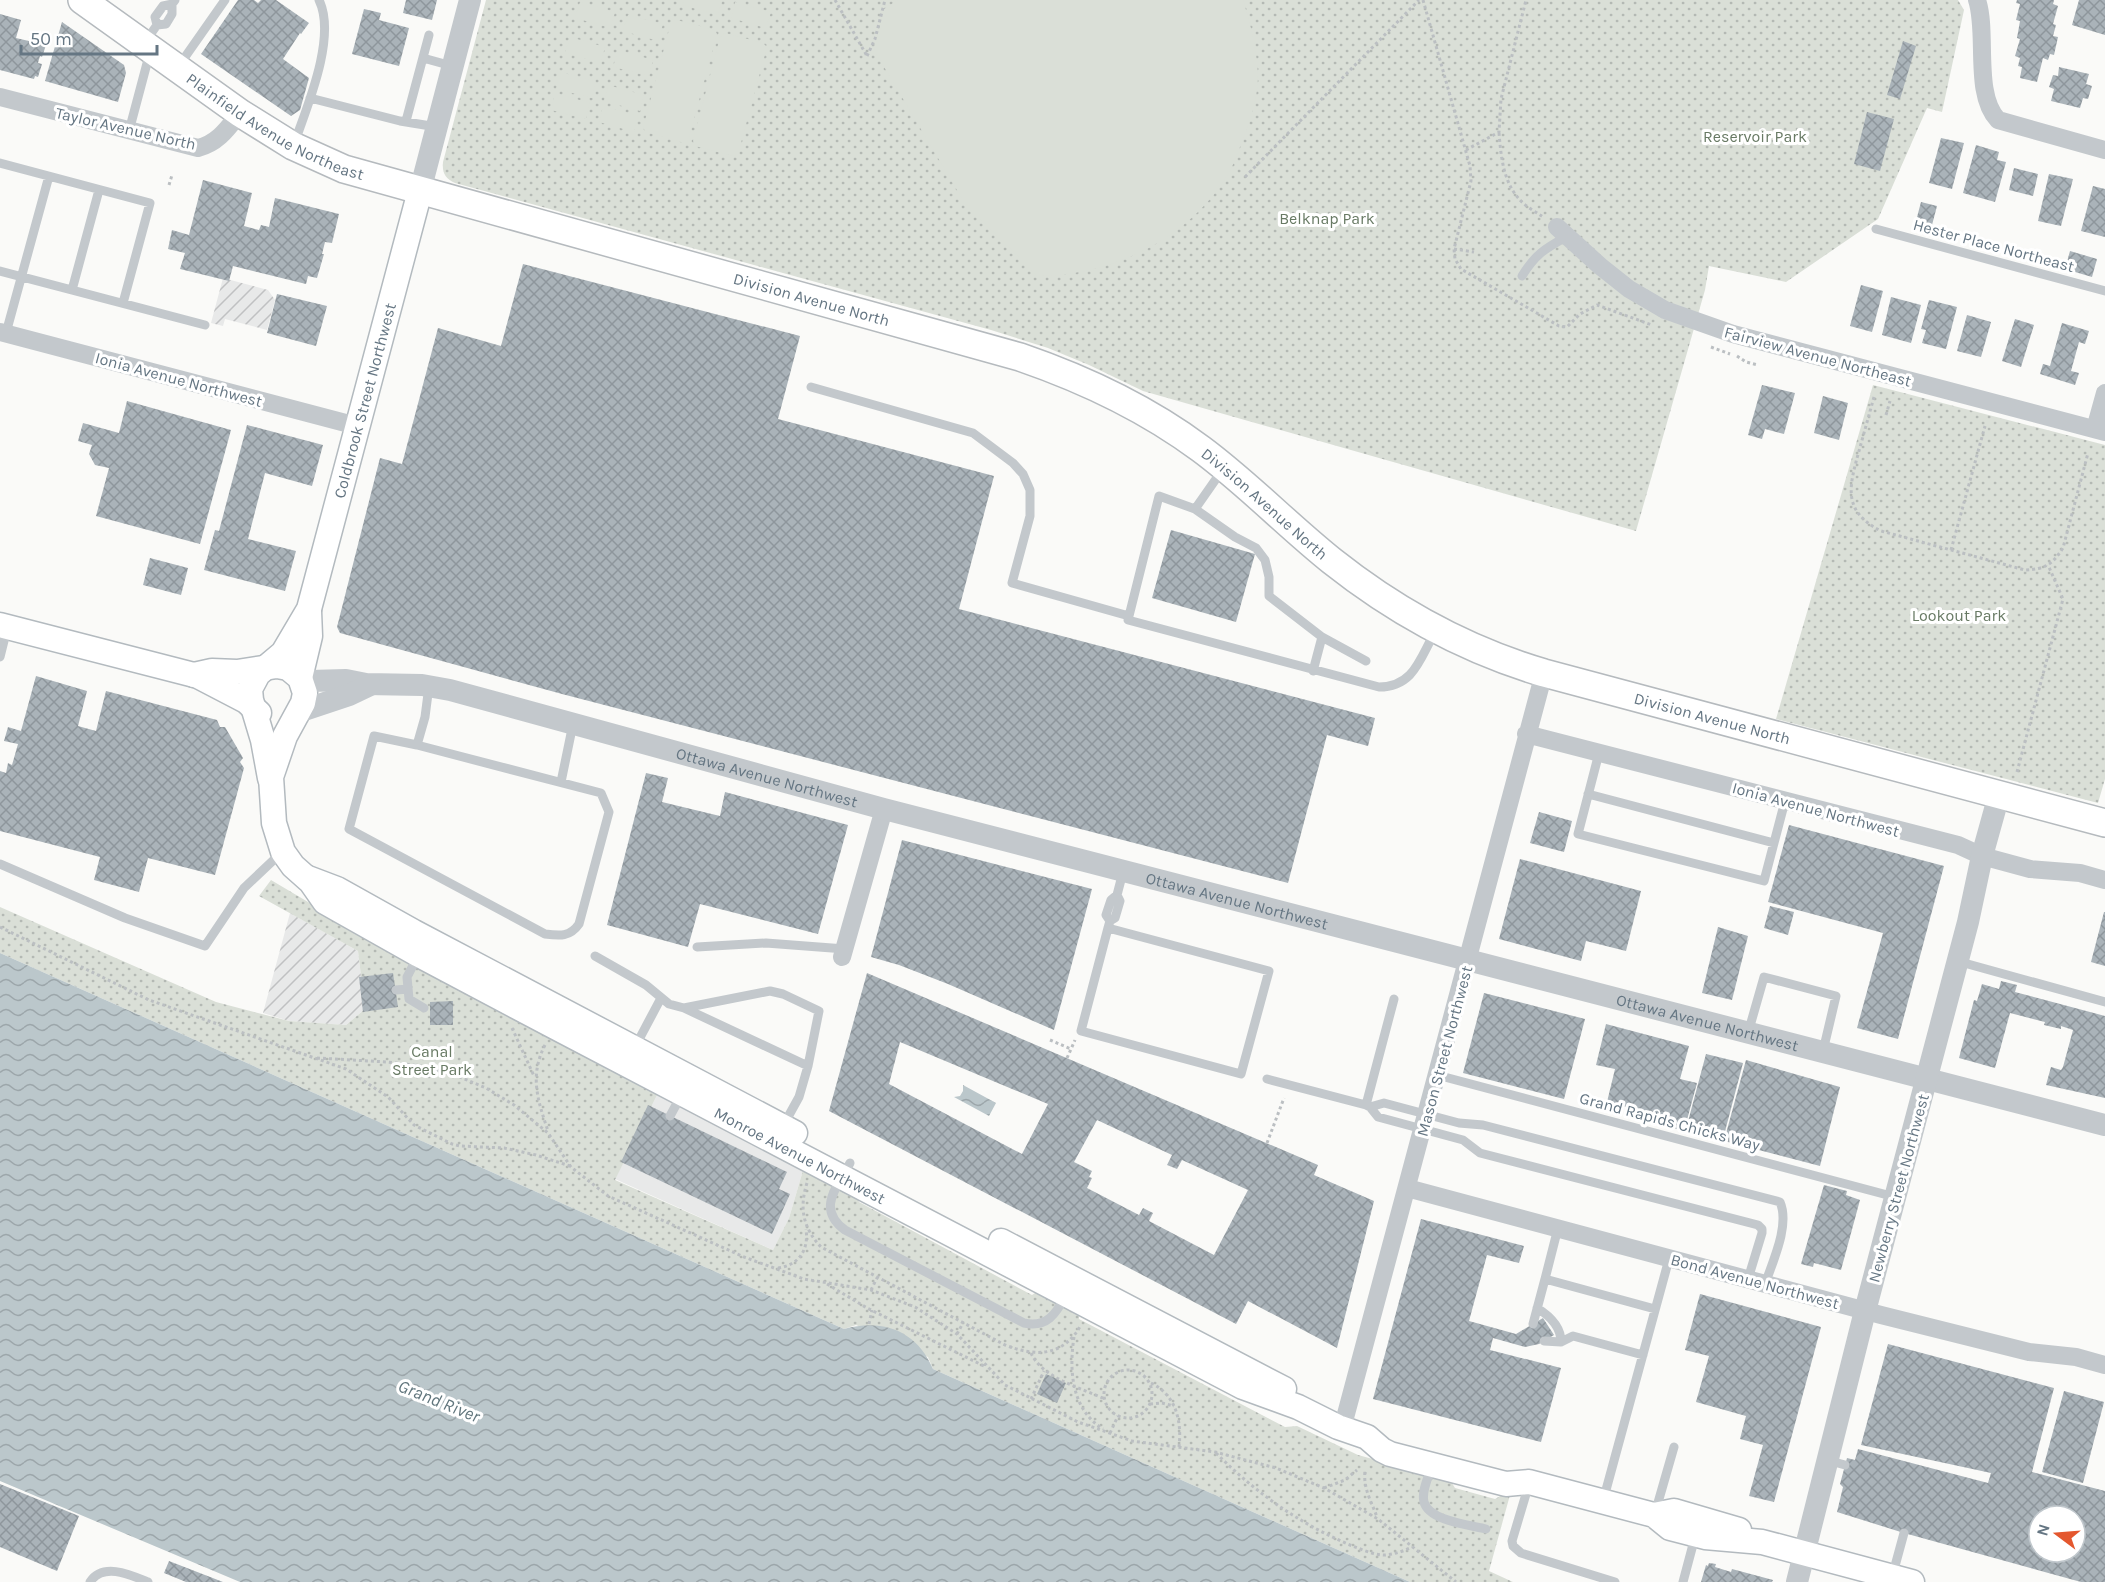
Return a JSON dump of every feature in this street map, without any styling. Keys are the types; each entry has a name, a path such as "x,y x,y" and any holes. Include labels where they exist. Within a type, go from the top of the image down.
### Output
{"main road":[{"name":"Plainfield Avenue Northeast","path":"82,0 151,39 178,67 240,113 293,146 344,169 420,191"},
{"name":"Coldbrook Street Northwest","path":"254,707 250,694 252,684 258,674 283,653 309,609 420,191"},
{"name":"Division Avenue North","path":"420,191 1020,357 1079,379 1128,403 1178,434 1224,467 1332,561 1378,595 1436,630 1503,659 1544,673 2105,823"},
{"name":"Coldbrook Street Northwest","path":"300,678 310,636 309,609"},
{"path":"4,626 194,675 254,707"},
{"path":"194,675 212,671 232,672 283,666 292,670 300,678"},
{"name":"Monroe Avenue Northwest","path":"271,780 285,736 305,698 300,678"},
{"name":"Monroe Avenue Northwest","path":"254,707 271,780 276,837 293,866 308,878 325,902 683,1093 846,1169 1168,1338 1251,1390 1305,1411 1342,1429 1367,1437 1392,1437 1510,1468 1529,1482"},
{"name":"Ottawa Avenue Northwest","path":"254,707 264,717 274,721 289,718 298,712"},
{"name":"Monroe Avenue Northwest","path":"308,878 337,889 404,927 783,1126 846,1169 1066,1294 1168,1338"},
{"name":"Monroe Avenue Northwest","path":"1367,1437 1386,1452 1432,1465 1506,1484 1529,1482 1654,1515 1670,1528 1696,1535 1717,1539 1757,1541 1902,1579"},
{"name":"Monroe Avenue Northwest","path":"1654,1515 1674,1511 1735,1528 1757,1541"}],"street":[{"path":"420,191 470,0"},
{"path":"1977,0 1986,95 1992,114 1998,120 2105,150"},
{"name":"Taylor Avenue North","path":"0,98 198,148 222,136 240,113"},
{"name":"Fairview Avenue Northeast","path":"1562,232 1629,289 1675,314 1733,334 2100,430"},
{"name":"Ionia Avenue Northwest","path":"3,332 357,426"},
{"path":"2100,430 2105,393"},
{"name":"Mason Street Northwest","path":"1342,1429 1544,673"},
{"name":"Ottawa Avenue Northwest","path":"300,678 310,681 346,680 370,685 429,686 459,692 884,808 2105,1125"},
{"name":"Ottawa Avenue Northwest","path":"298,712 345,697 370,685"},
{"name":"Ionia Avenue Northwest","path":"1526,734 1958,845 1982,856 2030,869 2080,873 2105,880"},
{"name":"Newberry Street Northwest","path":"1797,1582 1804,1552 1836,1462 1865,1311 1958,961 1982,856 1999,795"},
{"path":"844,953 884,808"},
{"name":"Bond Avenue Northwest","path":"1407,1188 1865,1311 2029,1352 2076,1357 2105,1365"}],"lane":[{"path":"178,67 225,0"},
{"path":"293,146 310,98 326,38 326,21 319,0"},
{"path":"129,131 151,39 166,24 172,14 171,1"},
{"path":"406,121 429,35"},
{"path":"423,58 453,66"},
{"path":"310,98 437,127"},
{"path":"0,163 150,203 123,303"},
{"path":"3,332 49,176"},
{"path":"72,290 99,190"},
{"name":"Hester Place Northeast","path":"1876,229 2105,291"},
{"path":"1522,276 1534,258 1562,232"},
{"path":"0,271 206,325"},
{"path":"811,387 973,433 1000,451 1023,474 1030,490 1030,516 1012,583 1129,616"},
{"path":"1195,509 1224,467"},
{"path":"1366,661 1322,637 1269,596 1269,578 1264,560 1256,548 1235,537 1195,509 1159,496 1128,620 1366,685 1391,687 1412,674 1436,630"},
{"path":"0,657 4,626"},
{"path":"1313,671 1322,637"},
{"path":"417,745 425,717 429,686"},
{"path":"561,782 573,724"},
{"path":"374,736 561,782 601,793 609,812 579,924 573,932 559,936 545,934 523,923 349,829 374,736"},
{"path":"1599,753 1578,834 1764,881 1785,801"},
{"path":"1588,794 1774,843"},
{"path":"0,864 125,918 206,946 243,888 283,852"},
{"path":"1109,925 1269,971 1241,1074 1081,1031 1109,925 1106,915 1111,900 1117,895 1123,870"},
{"path":"697,947 766,943 844,953"},
{"path":"419,954 407,977 408,989 410,999 424,1008"},
{"path":"595,956 650,987 669,1004 684,1008 808,1066"},
{"path":"1958,961 2105,1002"},
{"path":"1748,1033 1764,977 1774,979 1836,996 1822,1052"},
{"path":"396,990 408,989"},
{"path":"684,1008 763,991 783,994 819,1011 799,1097 783,1126"},
{"path":"634,1048 661,998"},
{"path":"1367,1106 1394,999"},
{"name":"Grand Rapids Chicks Way","path":"1437,1075 1895,1197"},
{"path":"1267,1079 1367,1106 1384,1103 1463,1140 1480,1153 1758,1225 1762,1233 1756,1282"},
{"path":"670,1116 687,1086 693,1085 726,1096"},
{"path":"1367,1106 1381,1118 1483,1125 1780,1202 1784,1212 1784,1223 1756,1282"},
{"path":"846,1169 832,1195 830,1211 836,1223 855,1236 1024,1323 1041,1324 1049,1320 1066,1294"},
{"path":"1533,1324 1558,1228"},
{"path":"1603,1501 1669,1258"},
{"path":"1545,1279 1655,1309"},
{"path":"1537,1308 1547,1314 1561,1332 1562,1342"},
{"path":"1544,1341 1562,1342 1573,1336 1643,1355"},
{"path":"1654,1515 1674,1447"},
{"path":"1432,1465 1423,1494 1424,1503 1429,1511 1443,1518 1486,1529"},
{"path":"1529,1482 1512,1540 1515,1549 1521,1553 1615,1582"},
{"path":"1902,1579 1904,1533"},
{"path":"1683,1582 1696,1535"},
{"path":"90,1582 100,1574 111,1571 148,1582"}],"path":[{"path":"835,0 867,56 885,0"},
{"path":"1245,177 1421,0 1466,150 1471,181 1454,249 1455,259 1461,268 1559,326 1567,327 1581,314 1597,305 1652,325"},
{"path":"1526,0 1501,99 1499,132 1501,159 1507,181 1520,201 1562,232"},
{"path":"1466,150 1499,132"},
{"path":"169,185 172,176"},
{"path":"1454,249 1474,252"},
{"path":"1703,344 1758,365"},
{"path":"1874,397 1851,478 1850,489 1854,507 1863,519 1881,531 2025,570 2041,569 2048,565 2063,548 2088,453"},
{"path":"1886,415 1890,401"},
{"path":"1951,550 1985,426"},
{"path":"2017,772 2063,599 2048,565"},
{"path":"0,927 149,1000 346,1070 388,1097 414,1125 452,1144 504,1148 536,1155 571,1167"},
{"path":"510,1025 535,1078 548,1133"},
{"path":"1067,1058 1081,1031"},
{"path":"1050,1040 1071,1049"},
{"path":"535,1078 545,1044"},
{"path":"317,1058 421,1066 486,1088 514,1105 548,1133 571,1167 608,1196 776,1269 804,1279 871,1290 915,1307 957,1334 1005,1385 1078,1422 1132,1441 1215,1452 1276,1468 1324,1488 1378,1519 1456,1582"},
{"path":"1267,1143 1289,1085"},
{"path":"776,1269 797,1261 804,1251 808,1240 802,1197 808,1182"},
{"path":"806,1225 812,1238 821,1247 1005,1345 1031,1353 1045,1352 1061,1347 1074,1337 1081,1325"},
{"path":"871,1290 877,1277"},
{"path":"824,1282 872,1310 988,1367"},
{"path":"869,1324 872,1310"},
{"path":"957,1334 963,1323"},
{"path":"1074,1337 1071,1367 1077,1399 1095,1425 1110,1434"},
{"path":"1031,1353 1036,1363 1044,1371 1105,1399"},
{"path":"1031,1399 1044,1371"},
{"path":"1149,1382 1152,1390 1150,1404 1140,1415 1125,1418 1118,1416 1107,1406 1105,1390 1113,1376 1120,1372 1136,1372 1164,1391 1174,1406 1181,1431 1179,1447"},
{"path":"1150,1404 1162,1403 1174,1406"},
{"path":"1110,1434 1118,1416"},
{"path":"1215,1452 1247,1483 1300,1521 1342,1541 1384,1555 1402,1552 1412,1547"},
{"path":"1324,1488 1345,1480 1358,1470"},
{"path":"1365,1472 1367,1491 1378,1519"}],"shaded area":[{"path":"223,278 268,290 275,300 267,330 225,319 223,326 211,323"},
{"path":"290,913 358,951 365,1009 346,1025 289,1021 263,1013"},
{"path":"659,1091 804,1167 789,1218 773,1250 615,1179"}],"green space":[{"name":"Belknap Park","path":"486,0 1958,0 1964,10 1942,112 1927,108 1878,219 1786,282 1709,266 1705,290 1636,531 1143,391 1048,348 991,330 455,183 445,175 443,162"},
{"path":"684,0 722,0 718,15 682,5"},
{"path":"898,0 1243,0 1255,47 1258,85 1250,122 1231,169 1210,199 1191,219 1169,236 1145,250 1092,269 1037,276 964,202 874,50 884,9"},
{"path":"580,2 615,12 611,28 575,18"},
{"path":"735,2 771,12 766,28 731,18"},
{"path":"628,15 663,24 658,41 623,31"},
{"path":"677,20 715,30 717,34 688,141 684,143 646,132 643,128 671,22"},
{"path":"725,33 763,43 767,47 738,154 733,156 695,146 693,141 720,37"},
{"path":"570,37 605,47 601,63 565,53"},
{"path":"618,50 653,60 649,76 613,67"},
{"path":"561,72 596,82 592,98 556,89"},
{"path":"608,85 644,95 640,111 604,101"},
{"path":"555,93 590,103 586,119 551,110"},
{"path":"603,106 639,116 634,132 599,122"},
{"name":"Lookout Park","path":"1873,385 2105,445 2105,779 2098,803 1776,719"},
{"name":"Canal Street Park","path":"271,880 394,953 659,1091 615,1180 773,1250 789,1218 804,1167 858,1198 859,1202 1032,1295 1038,1291 1079,1312 1079,1319 1285,1427 1297,1426 1358,1455 1450,1480 1455,1488 1495,1499 1504,1494 1510,1495 1489,1571 1513,1582 1410,1582 933,1369 928,1357 856,1325 844,1329 0,953 0,907 216,1002 289,1021 346,1025 365,1009 358,951 259,896"}],"water":[{"name":"Grand River","path":"0,953 844,1329 872,1325 897,1331 918,1345 933,1369 1410,1582 240,1582 0,1481"},
{"path":"963,1085 996,1103 989,1116 954,1097 960,1096"}],"building":[{"path":"238,0 254,0 258,3 261,0 276,0 309,23 283,59 309,78 300,110 291,116 201,54"},
{"path":"406,0 437,0 432,20 403,13"},
{"path":"2017,0 2054,0 2053,4 2058,6 2053,24 2056,25 2053,36 2058,37 2054,55 2050,54 2048,60 2043,58 2037,82 2020,78 2022,67 2018,66 2020,58 2015,56 2020,39 2017,38 2020,21 2016,20 2020,4 2016,3"},
{"path":"2079,0 2105,0 2105,35 2072,25"},
{"path":"364,9 381,13 379,20 409,28 399,66 352,54"},
{"path":"0,14 21,20 16,38 46,45 38,63 42,64 38,77 35,76 34,79 0,70"},
{"path":"62,22 124,65 126,73 118,102 45,81"},
{"path":"1903,41 1916,46 1900,99 1887,95"},
{"path":"2059,67 2089,74 2086,84 2092,86 2088,99 2083,98 2080,108 2051,101 2054,89 2049,87 2053,75 2058,76"},
{"path":"1867,112 1894,119 1880,171 1854,164"},
{"path":"1941,138 1964,143 1952,189 1929,183"},
{"path":"1976,145 1999,152 1997,160 2006,162 1995,202 1963,193"},
{"path":"2014,168 2038,174 2033,196 2009,190"},
{"path":"2049,174 2073,179 2061,226 2038,221"},
{"path":"203,180 252,193 244,226 259,230 261,225 269,227 275,198 339,214 332,243 325,242 317,278 308,276 306,284 233,266 229,281 180,269 185,253 168,249 172,230 189,235"},
{"path":"2093,186 2105,189 2105,237 2081,231"},
{"path":"1921,202 1937,206 1932,225 1916,221"},
{"path":"2070,251 2097,259 2092,277 2065,269"},
{"path":"523,264 800,336 778,419 994,476 959,609 1375,718 1368,746 1327,735 1288,883 562,694 340,633 337,627 380,458 402,464 438,328 501,346"},
{"path":"1861,285 1883,291 1872,332 1850,326"},
{"path":"277,294 327,306 316,346 267,333"},
{"path":"1891,297 1921,305 1911,343 1882,335"},
{"path":"1929,300 1957,307 1946,349 1922,343 1926,330 1921,329"},
{"path":"1967,315 1991,322 1981,357 1957,351"},
{"path":"2015,319 2034,325 2021,367 2002,361"},
{"path":"2062,323 2089,331 2085,344 2079,342 2071,371 2079,373 2075,385 2040,374 2043,364 2050,366"},
{"path":"1762,385 1795,393 1784,434 1765,429 1762,439 1748,435"},
{"path":"1823,396 1848,403 1839,440 1814,433"},
{"path":"127,401 231,430 200,544 96,516 109,468 95,465 89,454 92,445 78,441 83,423 119,433"},
{"path":"247,425 323,445 312,486 265,473 248,539 296,551 285,591 204,570 215,530 219,531"},
{"path":"1171,530 1255,554 1236,622 1152,598"},
{"path":"150,558 188,568 181,595 143,585"},
{"path":"36,676 87,691 78,726 96,731 106,691 217,720 220,727 225,727 243,758 240,762 244,768 215,875 148,858 139,892 94,880 100,857 0,831 0,771 6,773 8,763 12,765 18,744 4,741 8,727 21,731"},
{"path":"646,773 668,778 662,802 720,816 725,792 848,825 818,934 700,904 688,947 607,925"},
{"path":"1539,812 1572,821 1564,852 1530,843"},
{"path":"1789,825 1944,866 1898,1039 1857,1028 1883,933 1768,902"},
{"path":"902,840 1092,889 1054,1030 948,984 871,957"},
{"path":"1520,859 1641,891 1626,951 1586,941 1581,961 1499,939"},
{"path":"1770,906 1794,912 1788,935 1764,928"},
{"path":"2105,912 2105,966 2091,962"},
{"path":"1718,927 1748,936 1732,1000 1702,993"},
{"path":"393,973 398,1007 363,1012 359,977"},
{"path":"867,973 1318,1165 1314,1175 1374,1201 1337,1348 1248,1301 1236,1324 829,1111","holes":["900,1042 1048,1104 1022,1154 889,1084","1097,1120 1172,1155 1167,1165 1177,1169 1182,1160 1248,1190 1214,1255 1149,1221 1153,1213 1143,1208 1139,1215 1087,1188 1092,1178 1089,1177 1092,1171 1074,1162"]},
{"path":"2001,981 2017,985 2015,992 2105,1016 2105,1098 2046,1085 2051,1067 2061,1070 2063,1067 2073,1030 2061,1026 2061,1029 2044,1025 2045,1022 2010,1013 1995,1068 1959,1058 1974,1000 1977,1001 1982,984 1999,989"},
{"path":"1484,993 1585,1019 1564,1099 1463,1073"},
{"path":"453,1001 453,1025 430,1025 430,1002"},
{"path":"1606,1024 1689,1046 1680,1079 1697,1083 1684,1131 1636,1118 1638,1110 1607,1102 1615,1069 1596,1065"},
{"path":"1706,1054 1743,1063 1723,1139 1686,1129"},
{"path":"1746,1060 1840,1087 1820,1166 1724,1141"},
{"path":"648,1105 787,1172 779,1189 790,1194 772,1234 621,1162"},
{"path":"1824,1185 1847,1191 1846,1195 1860,1200 1841,1270 1814,1263 1813,1267 1801,1264"},
{"path":"1421,1219 1524,1246 1519,1263 1487,1255 1469,1321 1516,1334 1543,1318 1554,1335 1539,1344 1525,1347 1493,1338 1490,1350 1561,1368 1541,1442 1373,1399"},
{"path":"1700,1294 1821,1327 1774,1502 1749,1496 1763,1445 1740,1439 1746,1416 1696,1402 1709,1356 1685,1350"},
{"path":"1888,1344 2054,1388 2032,1472 2105,1491 2105,1582 2081,1582 1837,1512 1843,1487 1840,1484 1847,1458 1855,1460 1858,1449 1988,1483 1991,1473 1861,1445"},
{"path":"1046,1374 1066,1383 1057,1403 1037,1394"},
{"path":"2064,1391 2104,1402 2083,1483 2042,1472"},
{"path":"0,1484 79,1516 57,1571 0,1547"},
{"path":"169,1561 223,1582 186,1582 164,1573"},
{"path":"1709,1563 1731,1572 1732,1569 1773,1580 1772,1582 1701,1582 1706,1565 1708,1566"}],"park label":[{"name":"Reservoir Park","path":"1755,136"}]}
